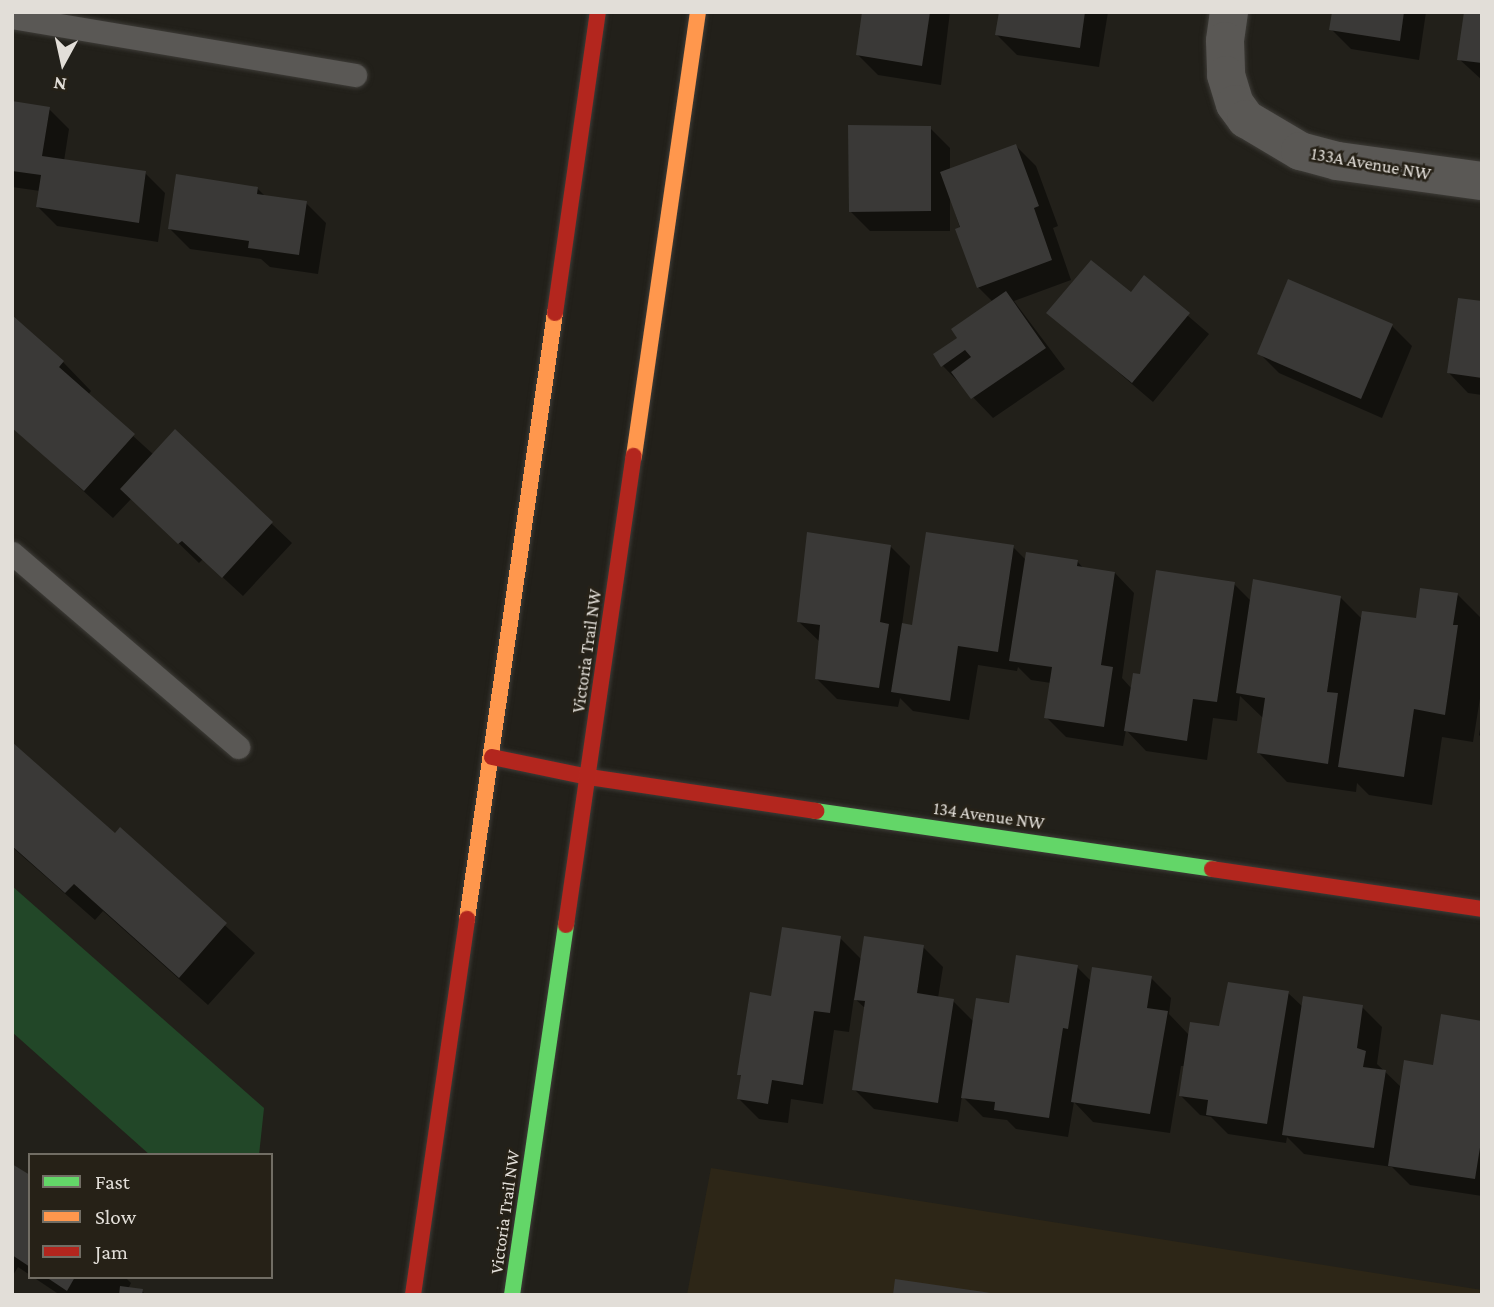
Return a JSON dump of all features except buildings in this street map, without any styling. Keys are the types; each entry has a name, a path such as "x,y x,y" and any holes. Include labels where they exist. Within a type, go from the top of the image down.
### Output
{"main road":[{"path":"413,1295 598,12"},
{"name":"Victoria Trail NW","path":"512,1295 698,12"},
{"name":"134 Avenue NW","path":"492,757 589,776 1482,909"}],"street":[{"name":"133A Avenue NW","path":"1229,12 1225,41 1226,75 1235,104 1246,120 1300,151 1337,161 1482,181"}],"lane":[{"path":"12,17 355,75"},
{"path":"12,553 238,747"}],"shaded area":[{"path":"711,1168 1482,1290 1482,1295 687,1295"}],"green space":[{"path":"12,886 264,1108 259,1153 148,1153 12,1032"}],"traffic: fast":[{"path":"816,811 1212,869"},
{"path":"512,1295 566,925"}],"traffic: slow":[{"path":"634,456 698,12"},
{"path":"467,919 555,313"}],"traffic: jam":[{"path":"555,313 598,12"},
{"path":"566,925 634,456"},
{"path":"492,757 589,777 816,811"},
{"path":"1212,869 1482,909"},
{"path":"413,1295 467,919"}]}
